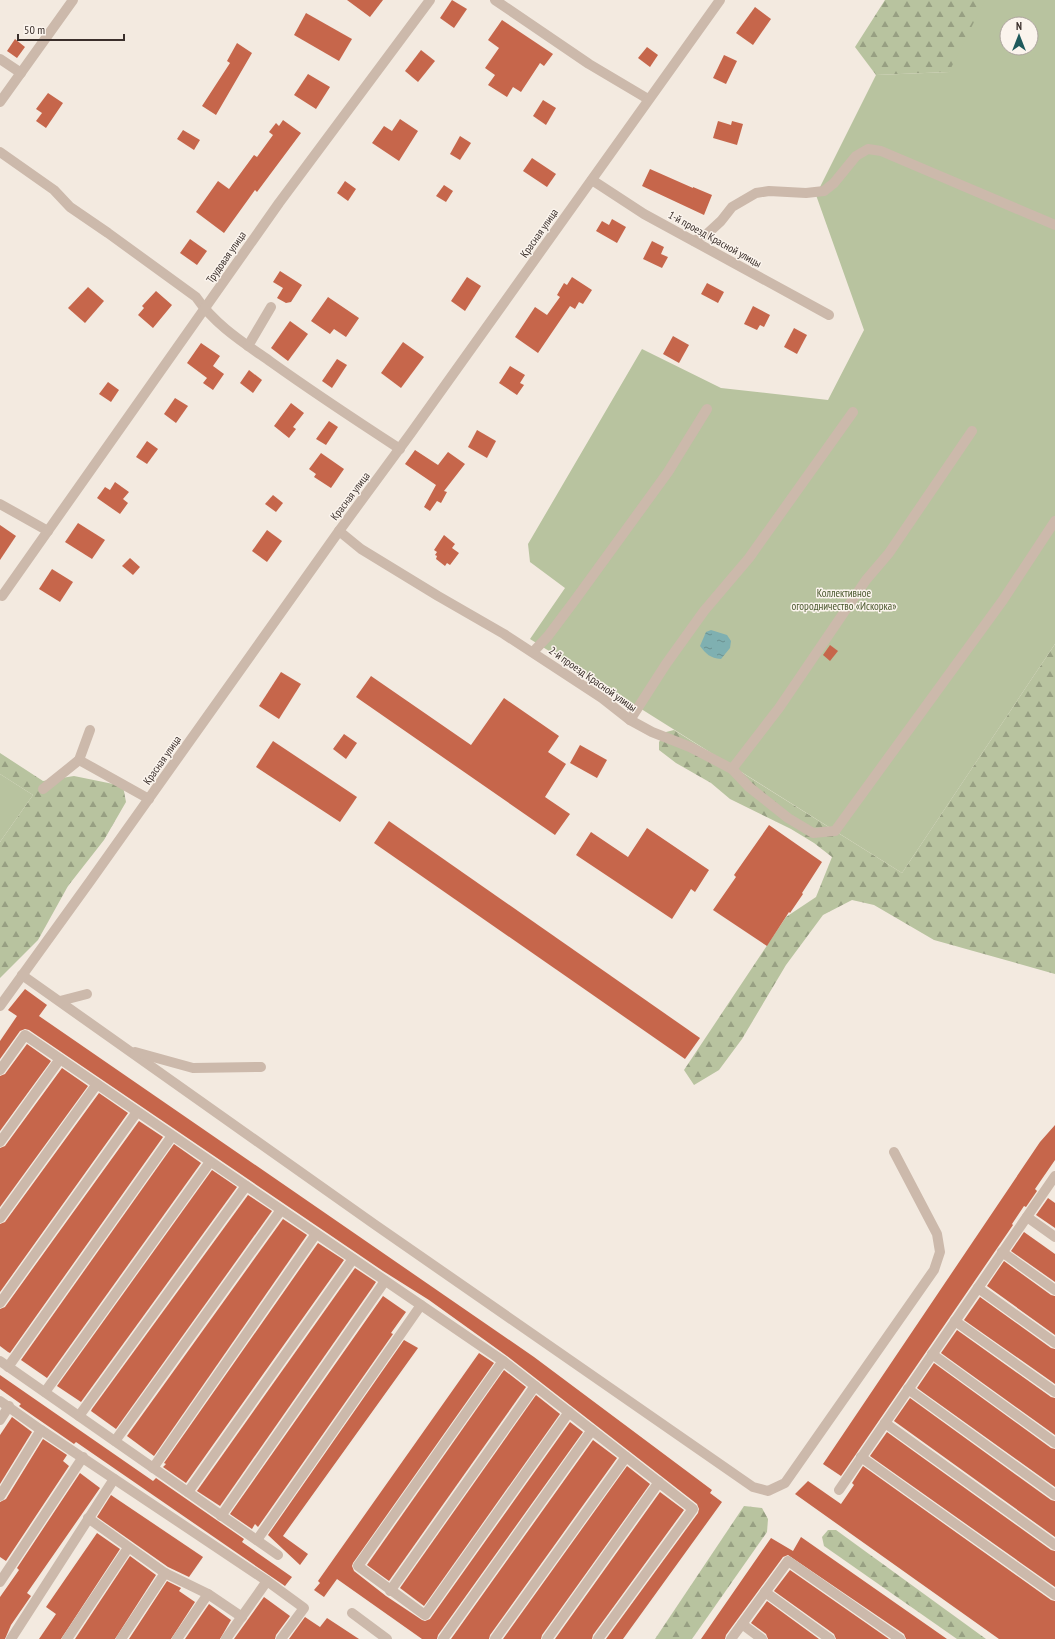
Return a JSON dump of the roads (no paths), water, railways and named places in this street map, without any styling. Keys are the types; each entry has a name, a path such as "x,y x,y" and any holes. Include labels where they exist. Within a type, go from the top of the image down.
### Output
{"street":[{"path":"0,102 73,0"},
{"name":"Трудовая улица","path":"2,596 279,204 430,0"},
{"path":"495,0 589,64 648,99"},
{"name":"Красная улица","path":"0,1006 24,976 339,531 400,449 720,0"},
{"path":"0,59 21,73"},
{"path":"694,241 713,229 732,207 756,193 769,190 806,193 824,191 834,183 856,156 868,149 882,151 1055,225"},
{"path":"0,152 54,190 70,207 196,297 204,309 222,327 309,389 400,449"},
{"name":"1-й проезд Красной улицы","path":"592,180 644,214 829,315"},
{"path":"248,346 271,307"},
{"path":"532,652 548,636 668,472 707,409"},
{"path":"630,720 666,664 704,611 749,558 853,412"},
{"path":"732,769 779,708 866,580 889,552 972,431"},
{"path":"0,504 48,531"},
{"name":"2-й проезд Красной улицы","path":"339,531 361,549 532,652 602,698 630,720 652,732 696,750 732,769 749,787 788,818 814,833 834,831 1004,600 1055,522"},
{"path":"43,789 79,760 90,730"},
{"path":"79,760 149,799"},
{"path":"24,976 374,1224 753,1487 768,1491 785,1483 934,1270 940,1252 938,1234 894,1152"},
{"path":"60,1001 87,994"},
{"path":"0,1070 25,1036 503,1361 693,1508 598,1639"},
{"path":"128,1049 193,1068 261,1067"},
{"path":"0,1142 60,1059"},
{"path":"0,1218 96,1084"},
{"path":"0,1304 137,1112"},
{"path":"172,1136 4,1364 278,1555"},
{"path":"44,1392 210,1162"},
{"path":"839,1490 1002,1252 1053,1183"},
{"path":"79,1416 246,1186"},
{"path":"115,1442 281,1210"},
{"path":"1027,1217 1055,1237"},
{"path":"153,1468 316,1234"},
{"path":"1002,1252 1055,1290"},
{"path":"188,1492 353,1259"},
{"path":"222,1516 385,1281"},
{"path":"978,1288 1055,1343"},
{"path":"257,1540 421,1305"},
{"path":"955,1321 1055,1392"},
{"path":"932,1354 1055,1444"},
{"path":"503,1361 358,1566 390,1591 425,1615 569,1412"},
{"path":"390,1591 534,1386"},
{"path":"908,1389 1055,1495"},
{"path":"0,1420 4,1404 267,1581 304,1608 281,1639"},
{"path":"885,1423 1055,1545"},
{"path":"0,1496 41,1430"},
{"path":"443,1639 592,1430"},
{"path":"0,1582 83,1457"},
{"path":"495,1639 626,1457"},
{"path":"861,1457 1055,1595"},
{"path":"11,1639 114,1479"},
{"path":"547,1639 659,1482"},
{"path":"88,1518 165,1573 208,1594 242,1616"},
{"path":"67,1639 128,1548"},
{"path":"731,1639 788,1561 900,1639"},
{"path":"121,1639 165,1573"},
{"path":"226,1639 267,1581"},
{"path":"765,1592 830,1639"},
{"path":"177,1639 208,1594"},
{"path":"352,1614 387,1639"},
{"path":"742,1624 762,1639"}],"water":[{"path":"711,630 727,635 731,641 730,648 721,659 714,658 709,655 700,646 706,632"}],"park label":[{"name":"Коллективное огородничество «Искорка»","path":"844,599"}]}
